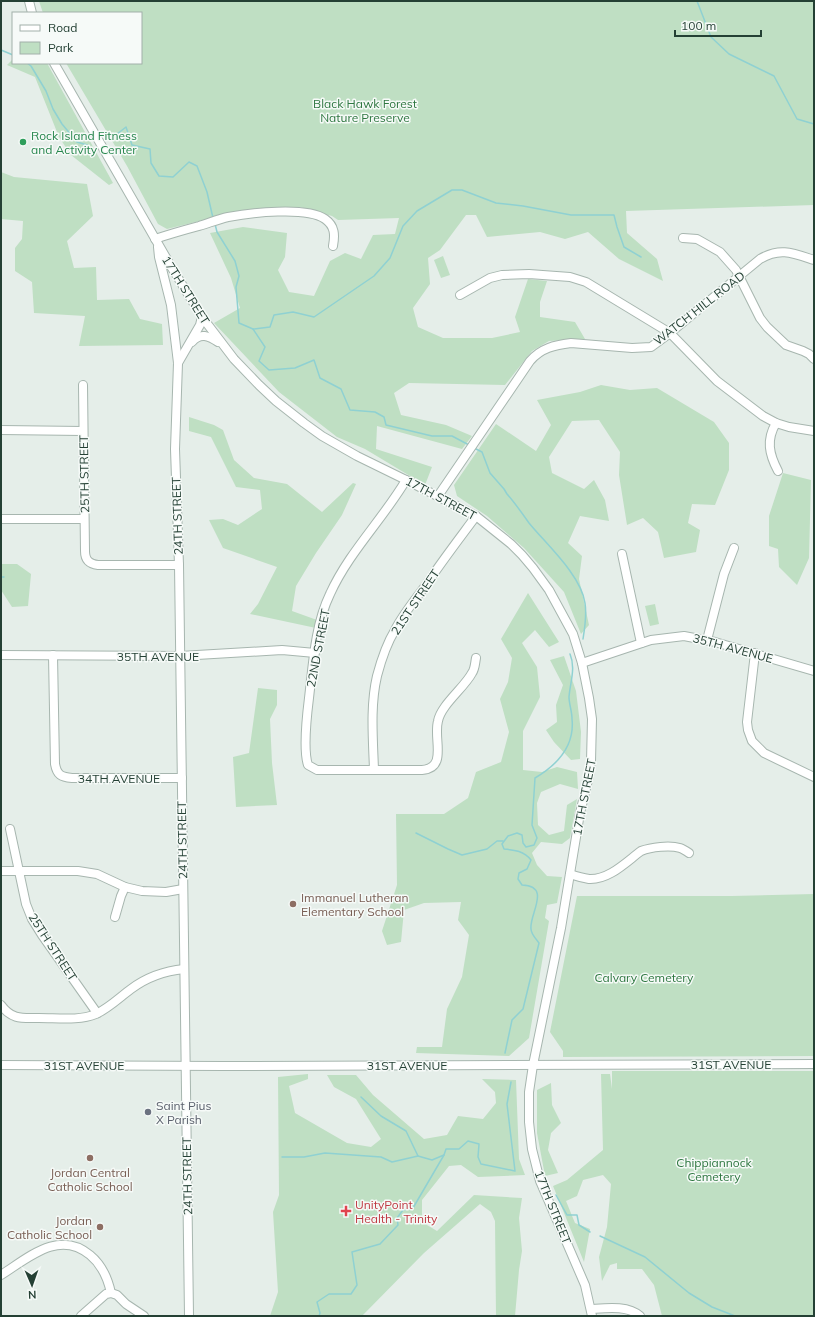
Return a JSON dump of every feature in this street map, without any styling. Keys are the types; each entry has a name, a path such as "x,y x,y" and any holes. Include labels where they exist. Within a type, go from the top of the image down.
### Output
{"street":[{"path":"28,1 32,12"},
{"name":"24TH STREET","path":"55,64 156,241 171,305 178,364 175,449 179,565 189,1316"},
{"path":"156,241 228,217 276,212 302,212 324,218 330,223 335,235 333,246"},
{"path":"683,238 697,239 720,252 736,270 760,318 772,333 786,345 803,351 814,359"},
{"name":"17TH STREET","path":"156,241 202,317 234,359 259,385 304,423 357,456 476,516 522,555 550,590 572,634 582,663 589,698 592,719 591,761 580,813 561,928 533,1065 528,1105 533,1156 540,1181 585,1285 592,1313"},
{"name":"WATCH HILL ROAD","path":"438,496 530,360 541,350 571,343 624,348 644,348 654,345 760,259 767,255 777,252 789,252 814,260"},
{"path":"460,295 490,278 502,275 529,274 570,277 586,282 670,333 717,381 763,416 788,427 814,431"},
{"name":"24TH STREET","path":"178,364 200,324 202,317"},
{"name":"24TH STREET","path":"187,347 194,339 203,336 210,337 224,346"},
{"name":"25TH STREET","path":"83,386 85,556 88,561 98,565 179,565"},
{"path":"776,423 770,432 770,441 771,458 778,471"},
{"path":"1,430 83,430"},
{"name":"22ND STREET","path":"374,770 318,770 311,767 307,760 306,754 307,709 315,653 325,606 345,565 396,496 406,480"},
{"name":"21ST STREET","path":"374,770 373,723 375,690 377,676 387,646 394,630 404,615 476,516"},
{"path":"1,519 84,519"},
{"path":"707,640 724,574 734,548"},
{"path":"622,554 641,642"},
{"name":"35TH AVENUE","path":"582,663 641,642 676,636 707,640 814,671"},
{"name":"35TH AVENUE","path":"1,655 180,656 282,650 315,653"},
{"path":"756,653 747,722 752,741 764,753 814,777"},
{"name":"34TH AVENUE","path":"53,655 55,764 57,773 62,777 72,778 182,778"},
{"path":"374,770 422,770 433,767 437,761 437,722 442,712 473,673 476,658"},
{"name":"25TH STREET","path":"10,829 26,904 34,924 97,1013"},
{"path":"570,874 587,879 604,876 614,871 646,849 673,847 689,853"},
{"path":"1,871 89,872 97,874 125,887 151,892 170,892 183,889"},
{"path":"115,917 125,887"},
{"path":"1,1005 10,1015 18,1018 86,1017 108,1007 132,988 149,978 167,971 184,969"},
{"name":"31ST AVENUE","path":"1,1065 185,1066 814,1064"},
{"path":"1,1275 43,1249 55,1245 74,1246 86,1252 97,1262 108,1283 111,1293"},
{"path":"81,1316 106,1294 111,1293 144,1316"},
{"path":"592,1313 603,1308 625,1309 632,1310 640,1316"}],"green space":[{"name":"Black Hawk Forest Nature Preserve","path":"39,1 814,1 814,205 626,211 627,233 657,259 663,281 619,259 588,232 565,239 540,232 487,237 476,215 466,215 440,250 428,258 430,284 413,308 418,327 443,338 492,338 520,332 515,317 528,279 547,281 540,302 540,317 575,322 585,339 549,341 532,351 505,385 409,383 394,393 401,415 446,425 472,436 462,449 377,426 376,449 432,467 425,485 365,449 337,437 279,392 214,323 240,308 231,278 210,233 243,227 287,233 285,257 278,270 289,292 314,296 330,261 345,253 361,259 373,235 395,234 399,218 338,220 332,216 300,207 232,213 167,229 158,224 127,166 67,64 142,64 142,12 43,12"},
{"path":"12,60 12,64 48,64 113,183 109,185 71,155 59,137 35,77 7,65"},
{"path":"1,172 14,177 87,184 93,216 67,241 74,268 96,267 97,300 129,299 140,319 162,324 163,345 79,346 85,316 34,313 32,282 15,271 15,248 22,239 23,221 1,219"},
{"path":"443,256 450,275 441,278 434,260"},
{"path":"601,385 630,390 657,388 714,422 729,443 729,470 715,505 692,504 688,523 700,530 696,552 664,558 658,532 643,518 627,525 619,475 620,452 599,420 572,421 549,457 552,473 584,489 594,480 605,500 609,521 580,516 568,543 582,556 579,579 589,625 581,634 564,592 524,548 487,516 457,496 454,485 496,424 536,451 551,425 537,400 580,392"},
{"path":"189,417 214,425 223,430 234,460 254,478 287,484 322,512 353,483 356,484 342,515 296,586 292,611 317,620 316,628 250,614 258,604 277,567 223,548 209,520 223,519 238,525 262,509 260,490 236,487 211,437 189,431"},
{"path":"783,473 811,480 809,558 797,585 779,567 778,549 769,546 769,516"},
{"path":"1,564 17,564 31,574 28,606 12,607 1,590"},
{"path":"528,593 559,642 549,647 535,630 522,643 537,667 540,697 523,731 523,770 542,772 557,767 577,772 578,789 560,784 541,792 537,803 538,825 549,835 564,831 567,805 577,799 570,838 562,844 541,842 532,853 537,865 547,876 562,877 557,903 547,905 545,918 549,921 529,1038 509,1056 416,1053 417,1047 442,1047 447,1009 462,977 469,935 458,920 461,902 424,903 404,910 401,942 387,945 382,931 397,885 396,814 444,814 468,798 476,772 501,762 509,732 500,699 508,682 512,658 501,639"},
{"path":"655,604 659,624 650,626 645,606"},
{"path":"564,656 576,691 581,732 580,759 571,760 554,742 546,730 557,722 556,705 563,685 550,660"},
{"path":"258,688 277,690 277,705 270,719 272,763 277,805 236,807 233,757 249,753"},
{"name":"Calvary Cemetery","path":"814,894 814,1056 563,1057 563,1051 550,1032 577,896 732,896"},
{"name":"Chippiannock Cemetery","path":"612,1071 814,1071 814,1316 662,1316 654,1285 642,1269 617,1269 617,1263 610,1265 602,1281 599,1257 607,1227 611,1184 603,1175 583,1180 577,1196 566,1201 575,1223 590,1229 584,1262 553,1186 567,1180 603,1150 601,1074 610,1074 612,1089"},
{"name":"UnityPoint Health - Trinity","path":"308,1074 308,1079 289,1086 295,1113 347,1143 371,1147 381,1139 356,1099 334,1087 327,1075 356,1075 373,1095 424,1139 447,1135 458,1116 483,1119 496,1103 495,1092 482,1079 516,1080 519,1159 525,1175 478,1177 461,1165 449,1166 422,1200 422,1216 427,1225 437,1231 474,1195 522,1198 519,1218 522,1251 515,1316 496,1316 495,1221 491,1212 480,1204 424,1253 362,1316 270,1316 278,1292 273,1212 279,1195 278,1077"},
{"path":"551,1083 552,1105 561,1123 551,1133 548,1150 558,1173 545,1176 537,1133 537,1090"}],"waterway":[{"path":"697,1 711,37 729,54 774,76 797,119 814,124"},
{"path":"1,50 12,55"},
{"path":"28,64 46,91 53,109 62,124 77,142 87,145"},
{"path":"112,138 126,127 132,145 150,149 151,163 159,176 173,177 189,162 197,166 207,192 213,218"},
{"path":"253,329 270,327 274,315 293,312 314,317 374,276 390,258 403,226 417,211 452,190 462,190 496,203 523,206 571,215 614,215 624,247 641,257"},
{"path":"215,224 217,232 235,261 239,276 236,287 239,323 253,329 265,347 259,361 269,370 295,368 314,360 320,378 341,389 350,410 375,412 384,417 386,425 432,436 452,436 469,445"},
{"path":"474,448 482,452 490,473 516,504 529,523 562,560 577,582 582,592 586,608 586,621 583,639"},
{"path":"505,1053 512,1020 523,1009 539,943 531,931 531,923 538,895 536,890 522,885 518,879 519,873 527,869 531,860 522,853 504,849 502,844 508,836 517,833 522,835 523,843 526,847 534,845 537,838 532,825 535,778 557,761 563,754 571,738 572,713 569,697 573,665 570,654"},
{"path":"416,833 462,855 487,849 497,841 503,841"},
{"path":"319,1316 320,1313 317,1302 329,1294 351,1294 357,1285 352,1252 380,1244 398,1225 397,1218 403,1210 413,1208 446,1149 459,1149 468,1141 479,1144 478,1157 481,1164 515,1171 507,1104 511,1082"},
{"path":"361,1097 381,1116 406,1131 418,1156 432,1160 444,1155"},
{"path":"282,1157 304,1157 325,1153 381,1157 392,1162 418,1156"},
{"path":"556,1195 567,1215 577,1215 579,1225 590,1232"},
{"path":"600,1236 645,1257 689,1293 712,1307 735,1316"}],"place":[{"name":"Rock Island Fitness and Activity Center","path":"23,142"},
{"name":"Immanuel Lutheran Elementary School","path":"293,904"},
{"name":"Saint Pius X Parish","path":"148,1112"},
{"name":"Jordan Central Catholic School","path":"90,1158"},
{"name":"UnityPoint Health - Trinity","path":"346,1211"},
{"name":"Jordan Catholic School","path":"100,1227"}]}
